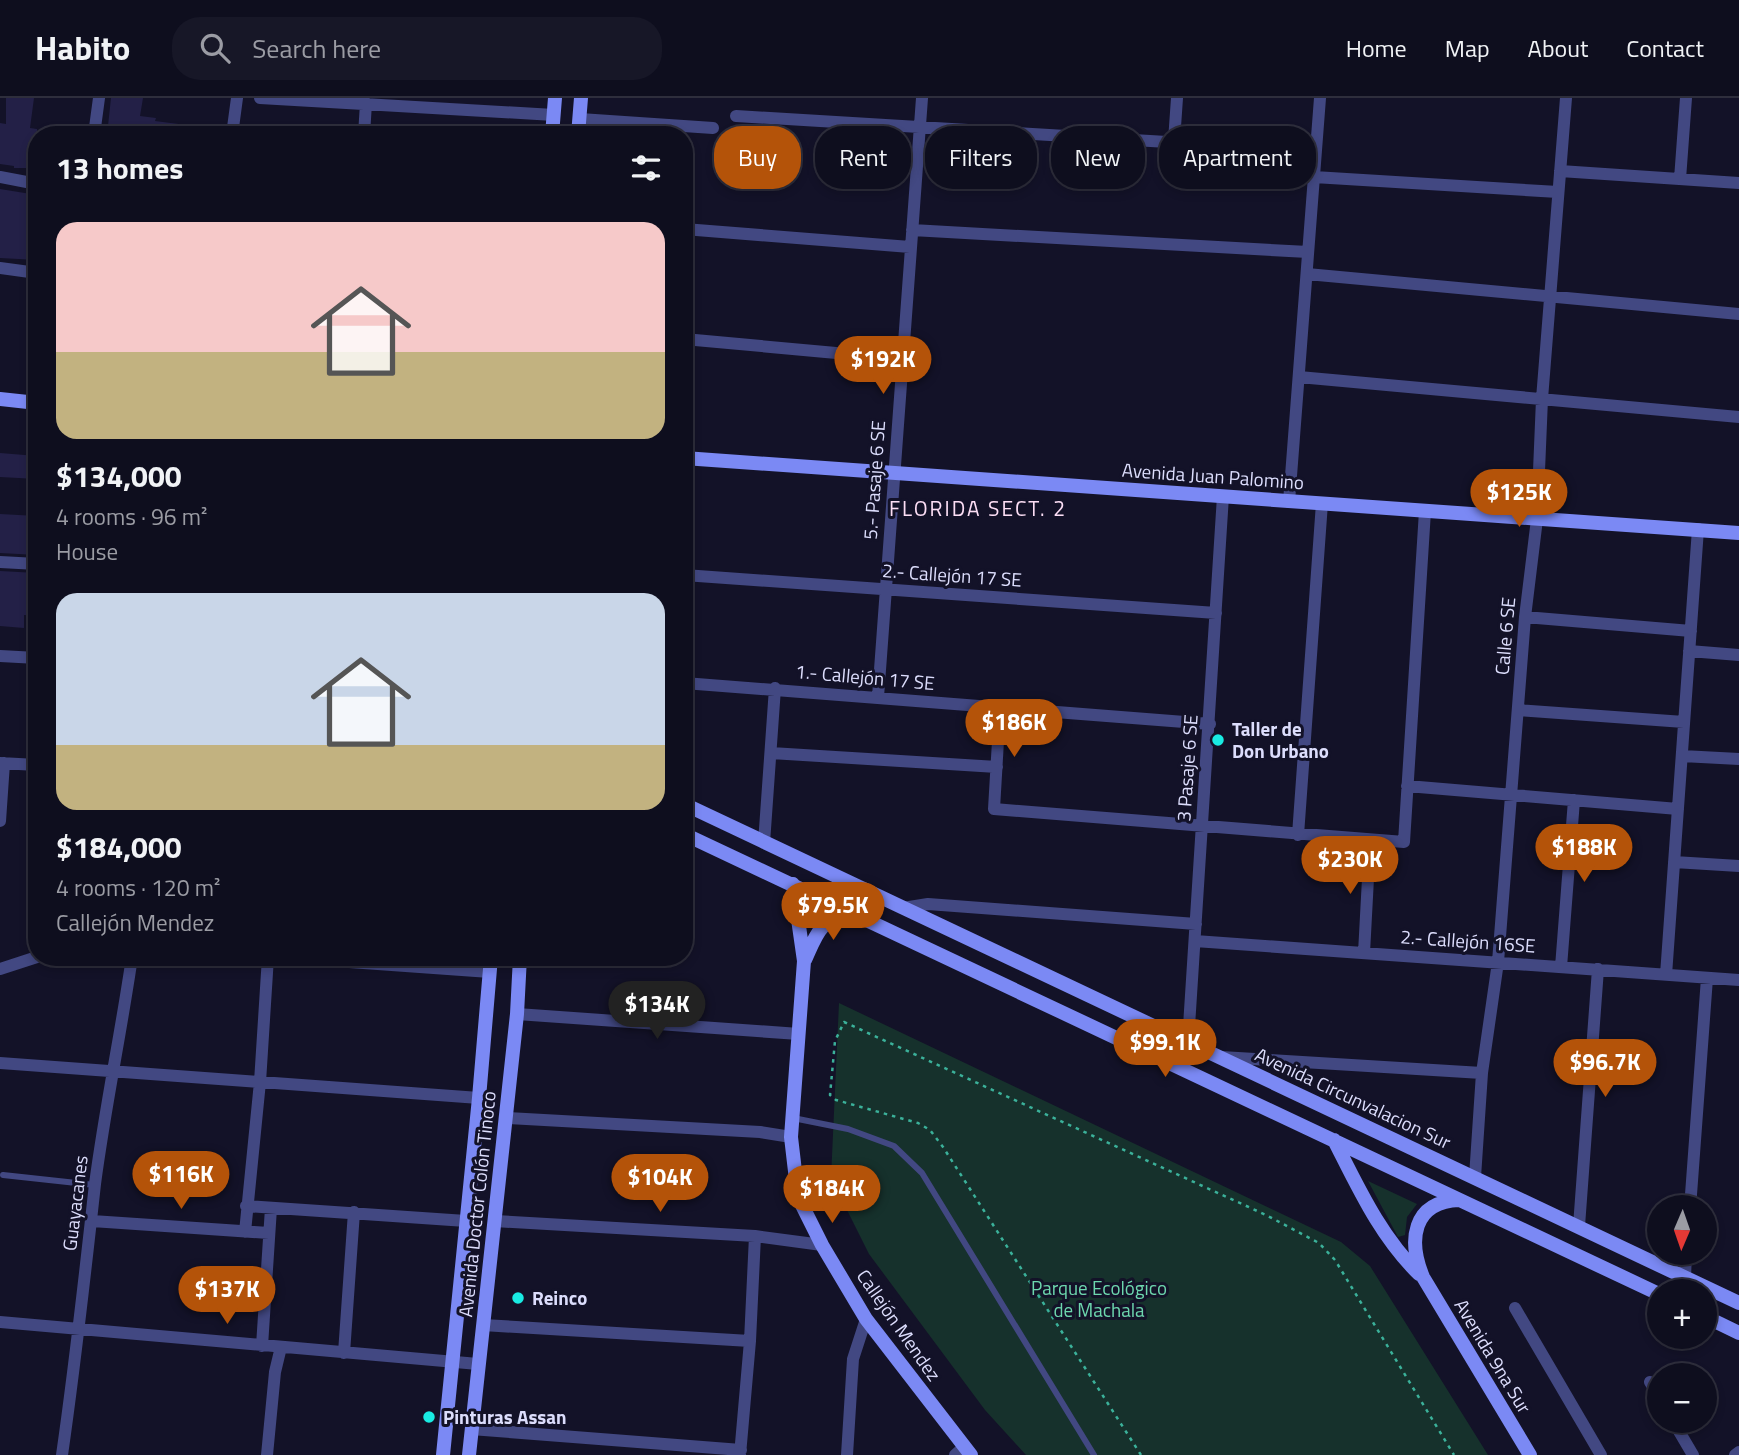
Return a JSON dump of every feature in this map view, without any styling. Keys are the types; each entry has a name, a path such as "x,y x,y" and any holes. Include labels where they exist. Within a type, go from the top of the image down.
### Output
{"main road":[{"path":"553,126 555,98"},
{"path":"579,126 581,98"},
{"path":"0,399 28,402"},
{"name":"Avenida Juan Palomino","path":"693,459 1739,533"},
{"name":"Avenida Circunvalacion Sur","path":"693,808 1685,1278"},
{"path":"693,838 1647,1288"},
{"name":"Callejón Mendez","path":"793,884 804,961 792,1138 799,1197 822,1245 866,1320 963,1452"},
{"path":"880,925 888,902"},
{"name":"Callejón Mendez","path":"804,961 825,923 851,912"},
{"name":"Avenida Doctor Colón Tinoco","path":"443,1455 491,966"},
{"name":"Avenida Doctor Colón Tinoco","path":"469,1455 517,1014 520,966"},
{"path":"1254,1102 1265,1078"},
{"name":"Avenida 9na Sur","path":"1334,1140 1374,1217 1399,1255 1423,1277"},
{"name":"Avenida 9na Sur","path":"1461,1200 1446,1200 1435,1205 1418,1223 1413,1245 1415,1259 1423,1277 1530,1455"},
{"name":"Avenida Circunvalacion Sur","path":"1717,1295 1739,1303"},
{"path":"1717,1323 1739,1333"}],"street":[{"path":"95,126 99,98"},
{"path":"233,126 237,98"},
{"path":"260,98 439,103 554,115"},
{"name":"5.- Pasaje 6 SE","path":"878,697 922,98"},
{"path":"1175,126 1177,98"},
{"path":"1316,151 1320,98"},
{"name":"Calle 6 SE","path":"1475,1177 1482,1073 1498,962 1525,617 1537,519 1542,399 1566,98"},
{"path":"1680,179 1686,98"},
{"path":"364,126 366,103"},
{"path":"736,116 1159,140"},
{"path":"580,118 686,126"},
{"path":"693,126 713,128"},
{"path":"1560,171 1739,183"},
{"path":"0,177 28,182"},
{"path":"1316,177 1558,192"},
{"path":"1290,502 1313,189"},
{"path":"693,230 910,247"},
{"path":"912,230 1308,252"},
{"path":"0,268 28,272"},
{"path":"1307,274 1739,314"},
{"path":"693,340 902,359"},
{"path":"1299,377 1739,417"},
{"name":"3 Pasaje 6 SE","path":"1188,1042 1223,496"},
{"path":"1298,835 1322,503"},
{"path":"1000,707 994,809 1404,842 1425,510"},
{"path":"1666,975 1698,529"},
{"path":"0,562 28,564"},
{"name":"2.- Callejón 17 SE","path":"693,576 1216,613"},
{"path":"1525,617 1691,631"},
{"path":"1689,651 1739,654"},
{"path":"0,656 28,658"},
{"name":"1.- Callejón 17 SE","path":"693,683 1210,724"},
{"path":"764,843 775,688"},
{"path":"1518,710 1684,722"},
{"path":"771,753 997,767"},
{"path":"1682,756 1739,760"},
{"path":"0,821 2,763 28,764"},
{"path":"1407,786 1678,809"},
{"path":"1561,967 1574,800"},
{"path":"1364,953 1370,841"},
{"path":"1674,862 1739,866"},
{"path":"903,908 928,904 1196,924"},
{"name":"2.- Callejón 16SE","path":"1195,941 1739,981"},
{"path":"0,969 28,960"},
{"name":"Guayacanes","path":"62,1455 95,1185 111,1071 130,966"},
{"path":"245,1232 260,1082 267,966"},
{"path":"1579,1226 1598,969"},
{"path":"1691,1195 1707,978"},
{"path":"517,1014 799,1034"},
{"path":"1220,1056 1482,1073"},
{"path":"0,1063 479,1098"},
{"path":"506,1118 760,1132 792,1138"},
{"path":"246,1206 466,1220"},
{"path":"262,1346 271,1208"},
{"path":"344,1353 354,1212"},
{"path":"92,1221 269,1233"},
{"path":"495,1221 755,1236 822,1245"},
{"path":"471,1429 740,1452 750,1341 755,1236"},
{"path":"1685,1278 1686,1265"},
{"path":"1515,1308 1601,1455"},
{"path":"847,1455 853,1359 866,1320"},
{"path":"0,1322 478,1364"},
{"path":"483,1325 750,1341"},
{"path":"267,1455 275,1373 281,1347"},
{"path":"1680,1433 1693,1455"},
{"path":"1735,1455 1739,1452"}],"lane":[{"path":"793,1117 848,1129 894,1146 922,1173 1094,1455"},
{"path":"3,1175 95,1185"}],"path":[{"path":"1141,1455 930,1130 918,1123 836,1100 830,1095 835,1041 844,1022 1241,1203 1318,1243 1335,1260 1454,1455"}],"green space":[{"name":"Parque Ecológico de Machala","path":"839,1003 1341,1242 1370,1266 1488,1455 1026,1455 985,1410 869,1254 831,1178"},
{"path":"1368,1181 1417,1204 1407,1217 1405,1235 1398,1237"}],"building":[{"path":"6,98 34,98 30,126 28,126 28,168 0,164 0,123 6,124"},
{"path":"111,98 143,98 140,116 156,118 155,121 194,126 108,126"},
{"path":"0,189 28,194 28,260 0,258"},
{"path":"0,453 28,455 28,479 0,477"},
{"path":"0,514 28,516 28,555 0,553"},
{"path":"0,571 28,573 28,615 24,615 24,628 0,626"}],"place":[{"name":"Taller de Don Urbano","path":"1218,740"},
{"name":"Reinco","path":"518,1298"},
{"name":"Pinturas Assan","path":"429,1417"}],"district":[{"name":"FLORIDA SECT. 2","path":"978,509"}]}
